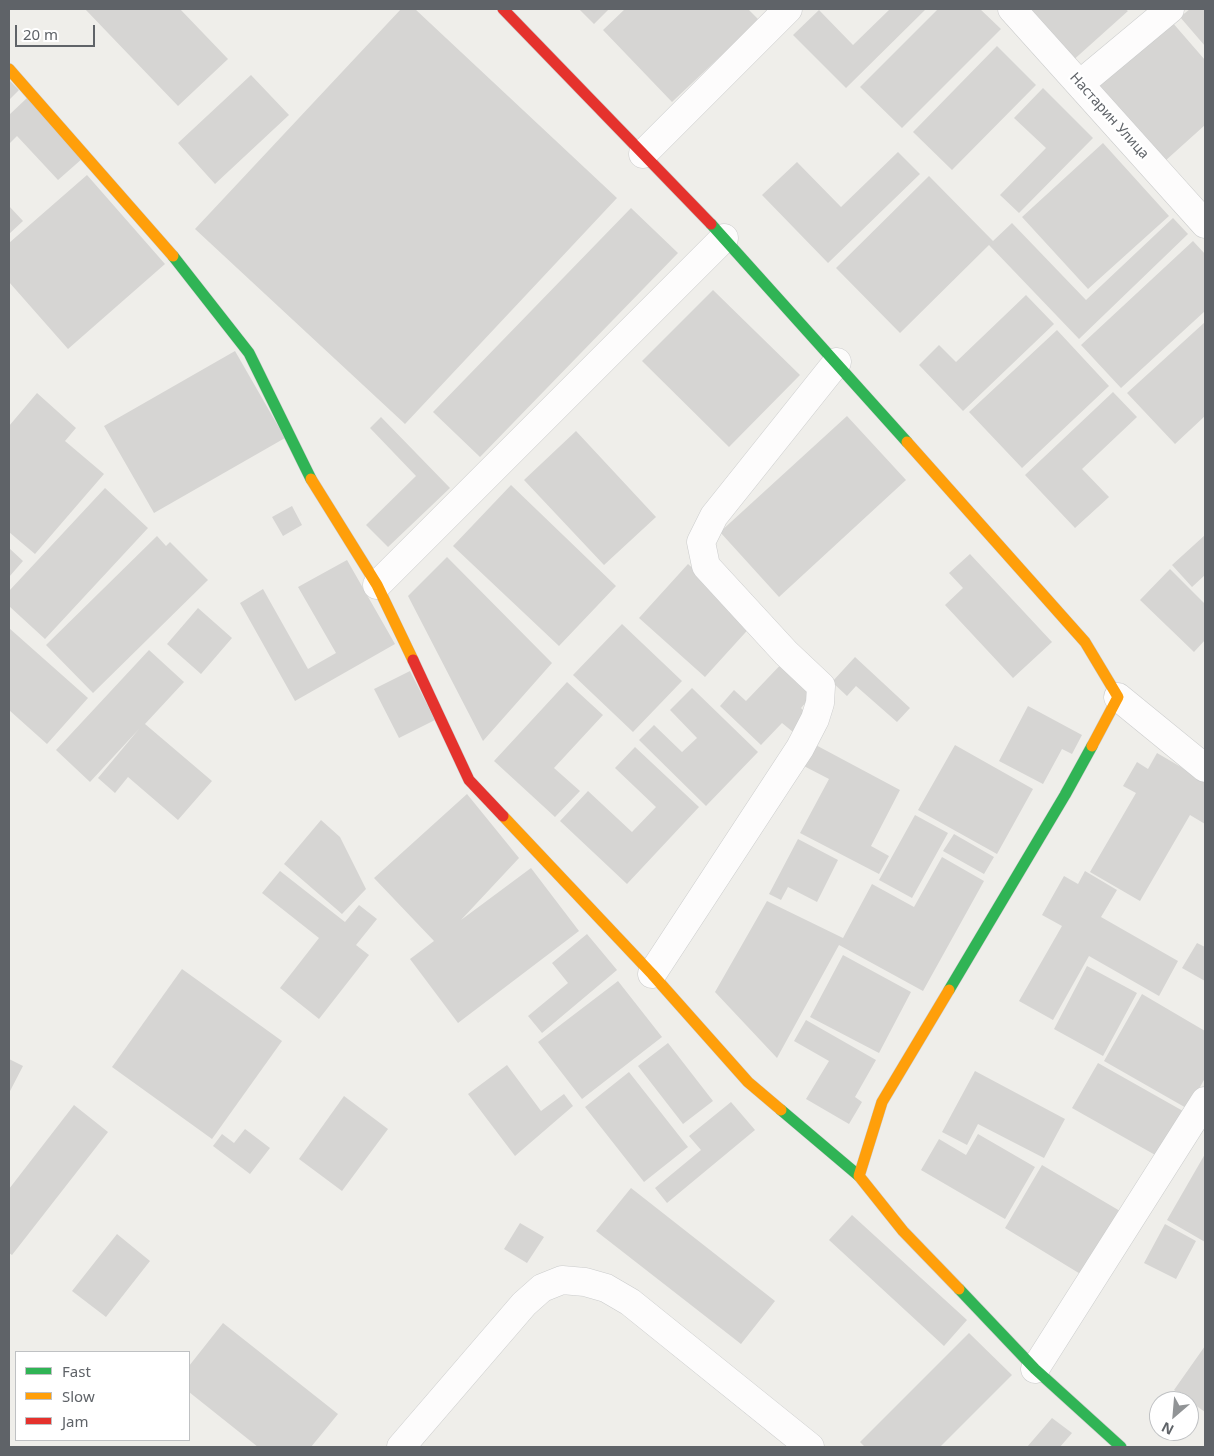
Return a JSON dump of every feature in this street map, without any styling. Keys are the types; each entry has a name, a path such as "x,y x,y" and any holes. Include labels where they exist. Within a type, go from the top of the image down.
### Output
{"street":[{"path":"503,9 724,238 837,362 1086,642 1118,698 1205,768"},
{"path":"643,154 788,9"},
{"name":"Настарин Улица","path":"1012,9 1205,224"},
{"path":"1080,84 1170,9"},
{"path":"9,69 183,268 249,353 309,475 377,585 469,780 652,974 748,1082 859,1176 903,1232 1036,1370 1121,1447"},
{"path":"377,585 724,238"},
{"path":"652,974 800,748 815,719 820,703 821,686 786,653 706,566 701,542 714,516 837,362"},
{"path":"859,1176 882,1102 1065,796 1118,698"},
{"path":"1036,1370 1205,1101"},
{"path":"401,1447 524,1304 542,1288 562,1280 585,1282 606,1288 630,1302 810,1447"}],"building":[{"path":"85,9 180,9 228,59 178,106"},
{"path":"401,9 415,9 617,198 405,424 195,229"},
{"path":"579,9 609,9 594,24"},
{"path":"625,9 748,9 759,20 672,102 603,30"},
{"path":"890,9 926,9 846,88 793,35 819,10 853,45"},
{"path":"938,9 980,9 1001,29 902,128 860,87"},
{"path":"1021,9 1125,9 1128,11 1070,63"},
{"path":"1190,9 1205,9 1205,46 1180,17"},
{"path":"1172,22 1205,60 1205,125 1165,161 1099,86"},
{"path":"997,46 1036,85 952,170 913,132"},
{"path":"251,75 289,115 215,184 178,143"},
{"path":"9,80 19,90 9,100"},
{"path":"1043,88 1093,138 1019,213 1000,195 1046,148 1014,118"},
{"path":"27,98 83,158 58,180 17,136 9,144 9,115"},
{"path":"1103,143 1169,216 1088,289 1022,217"},
{"path":"898,152 920,174 828,263 762,195 797,162 841,207"},
{"path":"87,175 165,264 68,349 9,282 9,243"},
{"path":"929,176 993,241 1012,223 1086,300 1173,218 1188,234 1079,339 989,245 900,333 836,268"},
{"path":"9,206 23,221 9,234"},
{"path":"631,208 678,253 480,457 433,412"},
{"path":"1193,241 1205,254 1205,311 1121,388 1081,345"},
{"path":"713,290 800,375 729,447 642,361"},
{"path":"1026,295 1054,324 963,411 919,365 939,345 956,362"},
{"path":"1205,322 1205,416 1175,444 1127,393"},
{"path":"1057,330 1109,386 1022,468 969,412"},
{"path":"235,351 285,438 154,513 104,426"},
{"path":"1113,392 1137,417 1082,469 1109,497 1075,528 1025,475"},
{"path":"37,393 76,428 65,441 104,474 35,554 9,532 9,426"},
{"path":"847,416 906,480 779,597 720,532"},
{"path":"381,417 450,488 388,547 366,525 416,476 370,428"},
{"path":"576,431 656,517 604,565 524,480"},
{"path":"511,485 616,586 559,646 453,546"},
{"path":"105,488 148,528 45,639 9,606 9,591"},
{"path":"292,506 302,525 283,536 272,517"},
{"path":"1205,535 1205,575 1192,587 1172,565"},
{"path":"157,536 166,546 170,542 208,580 93,693 46,645"},
{"path":"9,548 23,561 9,577"},
{"path":"970,554 1052,642 1013,678 945,605 963,588 949,573"},
{"path":"447,557 552,663 483,741 408,596"},
{"path":"347,560 395,644 295,701 240,603 263,589 308,669 336,653 298,587"},
{"path":"688,564 754,623 705,677 639,618"},
{"path":"1170,569 1205,604 1205,640 1194,652 1140,600"},
{"path":"198,608 232,638 201,674 167,644"},
{"path":"622,624 682,681 633,732 573,675"},
{"path":"9,628 88,698 47,744 9,710"},
{"path":"149,650 184,682 145,724 212,781 178,820 128,777 115,793 98,778 139,729 90,782 56,750"},
{"path":"855,657 910,708 897,722 856,686 847,696 832,682"},
{"path":"787,658 819,688 801,708 809,716 793,732 782,723 761,745 720,706 734,690 746,701"},
{"path":"410,671 435,720 399,738 374,689"},
{"path":"567,682 603,715 554,768 580,791 555,817 494,761"},
{"path":"692,688 758,752 706,806 639,740 654,725 682,752 697,738 670,710"},
{"path":"1028,706 1082,735 1072,754 1062,749 1043,784 999,761"},
{"path":"812,743 900,790 871,846 889,856 879,874 800,833 829,779 800,764"},
{"path":"955,745 1033,789 997,854 918,810"},
{"path":"635,747 699,807 627,884 560,821 588,791 632,832 656,807 615,768"},
{"path":"1157,753 1205,781 1205,824 1190,815 1140,901 1090,872 1136,793 1123,786 1137,762 1148,769"},
{"path":"467,794 519,858 461,920 531,868 579,931 458,1023 410,959 434,941 374,878"},
{"path":"915,815 948,833 912,898 879,880"},
{"path":"321,820 340,837 366,889 342,914 284,864"},
{"path":"954,834 994,857 984,874 943,851"},
{"path":"798,839 838,860 817,902 788,887 781,900 769,894"},
{"path":"942,857 984,881 923,991 839,945 777,1058 715,992 767,901 843,938 872,884 914,907"},
{"path":"280,871 345,922 359,905 377,919 356,945 369,955 319,1019 280,988 319,938 262,893"},
{"path":"1085,871 1117,890 1101,917 1178,961 1159,996 1089,956 1053,1020 1019,1001 1062,926 1042,915 1064,876 1078,884"},
{"path":"587,934 617,970 542,1033 528,1016 568,983 552,963"},
{"path":"1197,943 1205,947 1205,981 1182,968"},
{"path":"843,955 911,992 879,1053 810,1017"},
{"path":"1087,966 1137,993 1103,1056 1054,1029"},
{"path":"182,969 282,1041 212,1139 112,1067"},
{"path":"618,981 662,1037 582,1099 538,1042"},
{"path":"1142,994 1205,1031 1205,1078 1188,1109 1104,1061"},
{"path":"806,1020 876,1060 855,1097 862,1102 849,1124 806,1099 829,1061 794,1041"},
{"path":"668,1043 713,1101 683,1124 638,1066"},
{"path":"9,1059 23,1066 9,1093"},
{"path":"1098,1063 1183,1111 1157,1156 1072,1108"},
{"path":"507,1065 541,1111 564,1094 573,1106 515,1156 468,1094"},
{"path":"975,1071 1065,1119 1044,1158 978,1124 967,1145 942,1132"},
{"path":"629,1072 688,1147 644,1182 585,1107"},
{"path":"344,1096 388,1129 342,1191 299,1159"},
{"path":"731,1102 755,1130 667,1203 655,1188 701,1150 689,1136"},
{"path":"74,1105 108,1132 12,1255 9,1253 9,1189"},
{"path":"245,1129 270,1148 250,1174 213,1146 222,1134 234,1143"},
{"path":"978,1134 1035,1167 1005,1219 921,1170 939,1139 966,1155"},
{"path":"1205,1154 1205,1242 1167,1220"},
{"path":"1042,1165 1120,1211 1082,1275 1005,1228"},
{"path":"631,1188 775,1301 741,1344 596,1231"},
{"path":"852,1215 967,1320 944,1346 829,1240"},
{"path":"520,1223 544,1237 527,1263 504,1249"},
{"path":"1165,1224 1196,1241 1176,1279 1144,1263"},
{"path":"117,1234 150,1261 106,1317 72,1291"},
{"path":"223,1323 338,1414 311,1447 258,1447 190,1393 190,1365"},
{"path":"969,1333 1012,1375 940,1447 865,1447 860,1442"},
{"path":"1205,1346 1205,1412 1199,1408 1199,1391 1174,1390"},
{"path":"1052,1418 1072,1433 1060,1447 1027,1447"}],"traffic: fast":[{"path":"711,224 907,442"},
{"path":"173,256 249,353 311,479"},
{"path":"949,990 1092,746"},
{"path":"781,1110 859,1176"},
{"path":"959,1289 1035,1369 1121,1447"}],"traffic: slow":[{"path":"9,69 173,256"},
{"path":"907,442 1085,642 1118,697 1092,746"},
{"path":"311,479 377,585 413,660"},
{"path":"503,816 652,974 748,1082 781,1110"},
{"path":"949,990 882,1102 859,1176 903,1231 959,1289"}],"traffic: jam":[{"path":"503,9 711,224"},
{"path":"413,660 469,780 503,816"}]}
